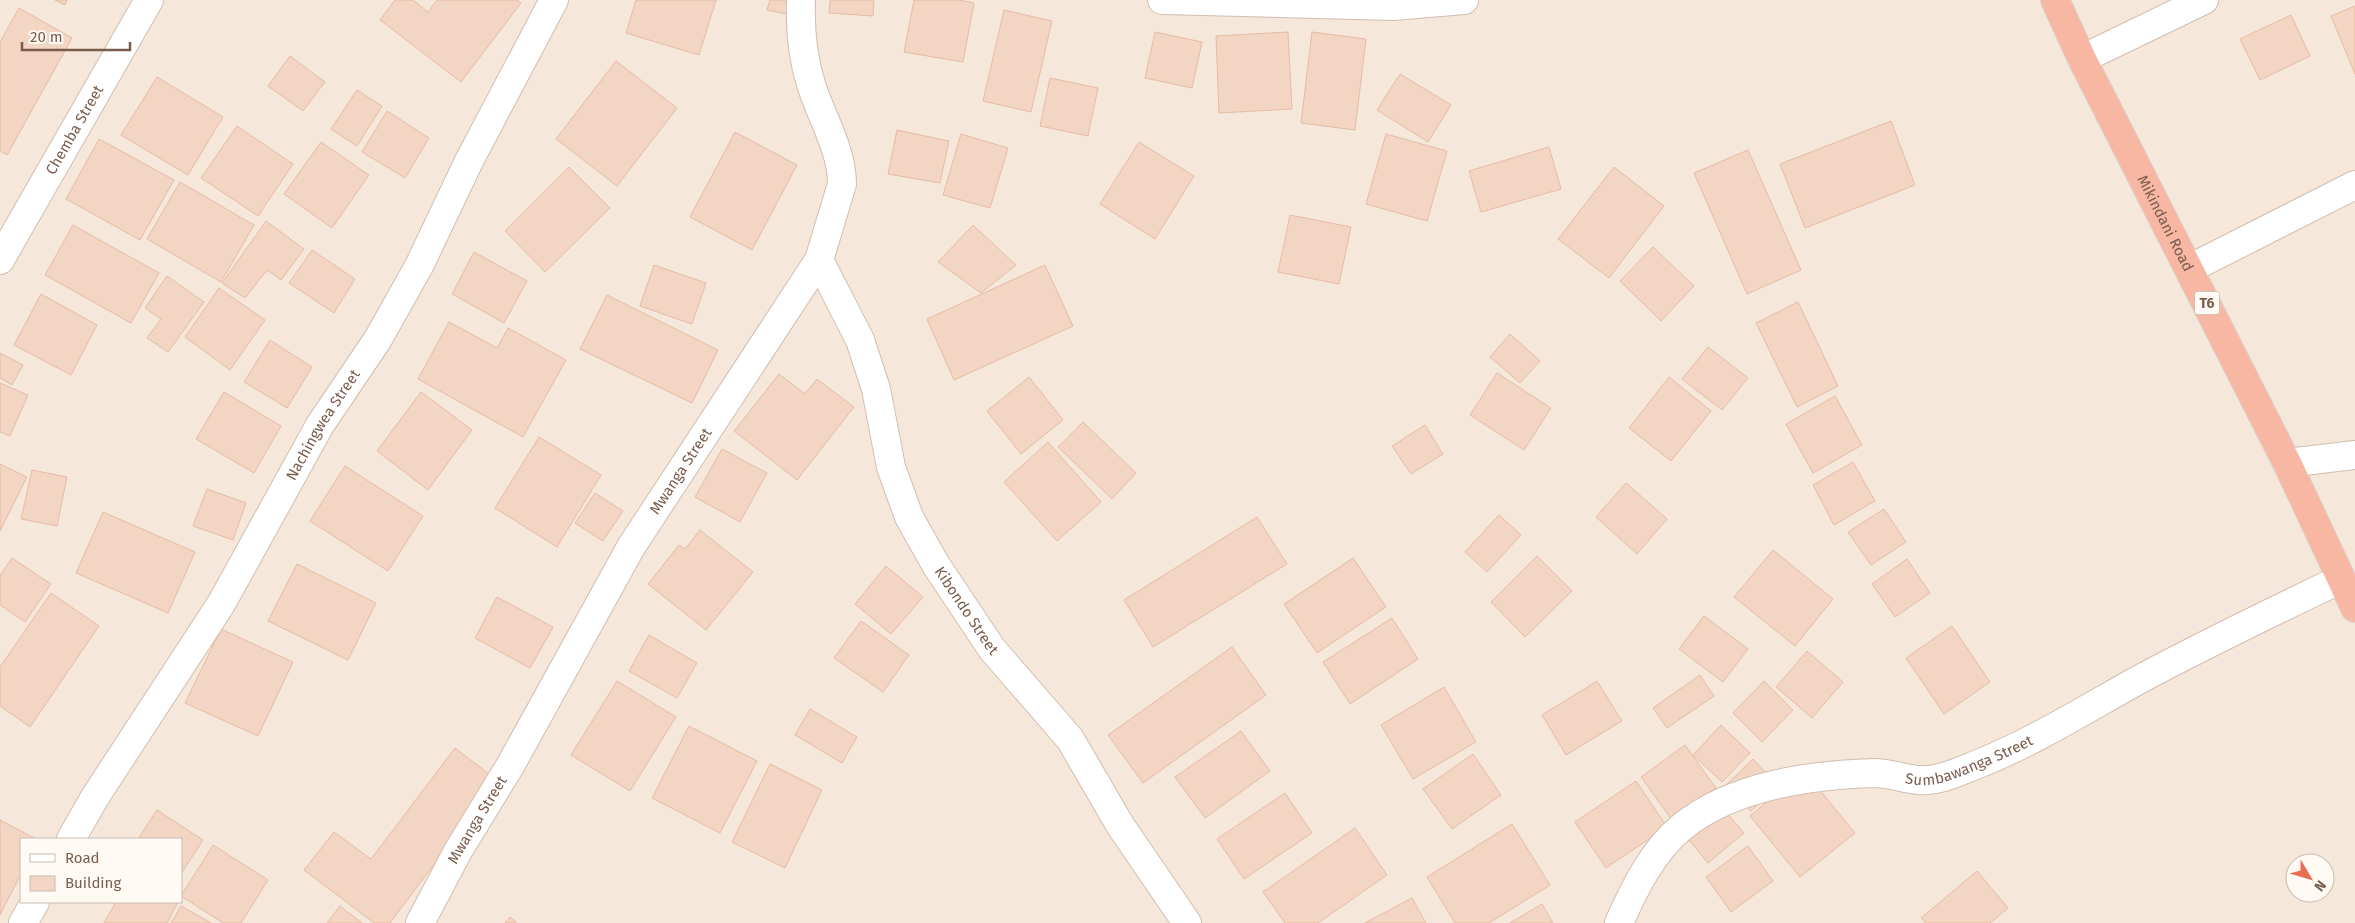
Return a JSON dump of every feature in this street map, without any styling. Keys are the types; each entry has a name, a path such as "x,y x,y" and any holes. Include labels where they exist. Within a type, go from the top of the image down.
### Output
{"highway":[{"name":"Mikindani Road","path":"2055,0 2082,60 2287,463 2355,608"}],"street":[{"name":"Chemba Street","path":"0,260 150,0"},
{"name":"Nachingwea Street","path":"72,838 95,797 221,604 320,425 378,339 419,266 469,161 554,0"},
{"name":"Mwanga Street","path":"420,923 458,850 510,766 630,547 819,260 842,184 842,172 830,132 808,73 801,0"},
{"path":"1162,0 1393,6 1464,0"},
{"path":"2082,60 2204,0"},
{"path":"2189,269 2355,185"},
{"name":"Kibondo Street","path":"819,260 860,340 876,389 891,467 909,517 936,565 992,648 1070,739 1120,825 1187,923"},
{"path":"2287,463 2355,455"},
{"name":"Sumbawanga Street","path":"1619,923 1629,900 1654,858 1682,826 1720,803 1771,786 1823,777 1874,773 1892,774 1919,780 1942,777 2002,754 2194,650 2341,579"},
{"path":"23,923 34,903"}],"shaded area":[{"path":"0,0 2355,0 2355,923 0,923"}],"building":[{"path":"55,0 67,0 65,5"},
{"path":"395,0 413,0 428,12 437,0 517,0 521,3 461,82 380,20"},
{"path":"636,0 716,0 699,55 626,33"},
{"path":"770,0 810,0 806,18 767,10"},
{"path":"830,0 874,0 873,16 829,13"},
{"path":"914,0 959,0 974,3 963,62 904,52"},
{"path":"2355,6 2355,74 2331,16"},
{"path":"19,8 72,38 7,155 0,151 0,42"},
{"path":"1004,10 1052,21 1031,112 983,101"},
{"path":"2291,15 2310,56 2260,80 2240,39"},
{"path":"1155,32 1202,42 1192,88 1145,78"},
{"path":"1288,32 1292,109 1219,113 1216,36"},
{"path":"1312,32 1366,39 1355,130 1301,123"},
{"path":"290,56 325,82 303,111 268,86"},
{"path":"616,61 677,108 617,186 556,139"},
{"path":"1400,74 1451,105 1428,142 1377,110"},
{"path":"157,77 223,117 188,175 121,135"},
{"path":"1050,78 1098,88 1088,136 1040,126"},
{"path":"357,90 382,106 357,146 331,129"},
{"path":"387,111 429,138 405,178 362,152"},
{"path":"1891,121 1915,185 1805,228 1780,164"},
{"path":"237,126 293,164 258,216 201,178"},
{"path":"897,130 949,141 940,183 888,174"},
{"path":"735,132 797,165 752,250 690,217"},
{"path":"961,134 1008,148 990,208 943,195"},
{"path":"1386,134 1447,151 1427,221 1366,204"},
{"path":"99,139 174,180 140,240 66,199"},
{"path":"321,142 369,175 332,228 284,194"},
{"path":"1139,142 1194,176 1155,239 1100,204"},
{"path":"1549,147 1561,189 1481,212 1469,171"},
{"path":"1748,150 1801,270 1747,294 1694,173"},
{"path":"569,167 610,208 545,272 505,231"},
{"path":"1614,167 1664,206 1609,278 1558,239"},
{"path":"180,182 254,225 221,282 147,239"},
{"path":"1290,215 1351,227 1339,284 1278,272"},
{"path":"266,221 304,249 281,280 267,270 245,298 222,283"},
{"path":"73,225 159,273 131,323 45,275"},
{"path":"973,225 1016,265 981,293 938,262"},
{"path":"1653,247 1694,286 1661,321 1620,281"},
{"path":"312,250 355,279 334,313 289,283"},
{"path":"474,252 527,281 504,323 452,294"},
{"path":"654,265 706,283 692,324 640,306"},
{"path":"1045,265 1073,326 954,380 927,319"},
{"path":"167,276 204,302 168,352 147,338 161,319 145,308"},
{"path":"219,288 265,320 230,370 185,337"},
{"path":"41,294 97,325 71,375 14,345"},
{"path":"607,295 718,350 692,403 580,349"},
{"path":"1798,302 1838,386 1797,407 1756,323"},
{"path":"449,322 497,348 508,328 566,360 523,437 418,379"},
{"path":"1510,334 1540,361 1520,383 1490,357"},
{"path":"270,340 312,367 287,408 244,382"},
{"path":"1708,347 1748,378 1722,410 1682,379"},
{"path":"0,353 23,365 12,385 0,378"},
{"path":"1497,373 1551,408 1524,450 1470,415"},
{"path":"779,374 805,394 817,379 854,407 797,480 734,431"},
{"path":"1029,377 1063,420 1021,454 987,411"},
{"path":"1669,377 1711,411 1671,461 1629,428"},
{"path":"0,383 28,395 10,436 0,432"},
{"path":"224,392 281,426 254,473 196,439"},
{"path":"421,392 472,430 428,490 377,451"},
{"path":"1835,396 1862,445 1813,473 1786,424"},
{"path":"1083,422 1136,473 1112,499 1058,447"},
{"path":"1425,425 1443,454 1411,474 1392,446"},
{"path":"539,437 601,475 557,547 495,508"},
{"path":"1048,442 1101,502 1057,541 1004,482"},
{"path":"722,449 767,473 740,522 695,497"},
{"path":"1853,462 1875,501 1834,525 1813,485"},
{"path":"0,464 27,477 0,531"},
{"path":"345,466 423,516 388,571 310,521"},
{"path":"32,470 67,477 57,526 21,519"},
{"path":"1626,483 1667,519 1637,554 1596,517"},
{"path":"207,489 246,503 233,540 193,526"},
{"path":"595,493 623,511 603,541 575,523"},
{"path":"1884,509 1906,542 1871,565 1848,532"},
{"path":"103,512 195,552 168,613 76,573"},
{"path":"1499,515 1521,535 1487,572 1465,552"},
{"path":"1257,517 1287,564 1153,647 1124,600"},
{"path":"700,530 753,572 706,630 648,584 679,545 685,549"},
{"path":"1773,550 1833,599 1795,646 1734,597"},
{"path":"1537,556 1572,591 1525,637 1491,602"},
{"path":"12,558 51,584 25,622 0,605 0,575"},
{"path":"1353,558 1386,607 1317,653 1284,604"},
{"path":"1907,559 1930,593 1895,617 1872,584"},
{"path":"297,564 376,603 348,660 268,621"},
{"path":"886,566 923,597 891,634 855,604"},
{"path":"51,593 99,626 30,727 0,706 0,667"},
{"path":"497,597 553,627 530,668 475,638"},
{"path":"1704,616 1748,649 1723,682 1679,649"},
{"path":"1392,618 1418,659 1350,704 1323,662"},
{"path":"861,621 909,655 883,692 834,658"},
{"path":"1952,626 1990,682 1944,714 1906,658"},
{"path":"221,629 293,662 258,736 185,703"},
{"path":"649,635 697,663 677,698 629,671"},
{"path":"1232,647 1266,695 1143,783 1108,735"},
{"path":"1807,651 1843,682 1812,718 1776,687"},
{"path":"1700,675 1714,696 1667,728 1653,708"},
{"path":"617,681 676,717 630,791 571,755"},
{"path":"1597,681 1622,721 1566,755 1542,715"},
{"path":"1764,681 1793,710 1762,742 1733,713"},
{"path":"1444,687 1476,742 1413,779 1381,725"},
{"path":"810,709 857,737 842,763 795,735"},
{"path":"1721,725 1750,753 1722,782 1693,755"},
{"path":"689,726 757,761 720,833 652,798"},
{"path":"1241,731 1270,771 1205,818 1175,777"},
{"path":"1685,745 1716,788 1672,820 1641,777"},
{"path":"455,748 497,780 390,923 374,923 304,870 334,832 371,859"},
{"path":"1473,754 1501,795 1452,829 1423,789"},
{"path":"1753,759 1778,786 1751,811 1726,785"},
{"path":"770,764 822,790 785,868 732,842"},
{"path":"1804,771 1855,833 1800,877 1750,816"},
{"path":"1636,781 1667,827 1606,868 1575,822"},
{"path":"1285,793 1312,833 1244,879 1217,839"},
{"path":"1715,799 1744,833 1708,863 1680,829"},
{"path":"157,810 203,840 182,872 182,838 139,838"},
{"path":"0,820 34,838 20,838 20,876 0,915"},
{"path":"1512,824 1550,885 1489,923 1455,923 1427,877"},
{"path":"1355,828 1387,875 1318,923 1285,923 1263,892"},
{"path":"213,845 268,880 241,923 223,923 182,897"},
{"path":"1748,846 1773,881 1731,912 1706,877"},
{"path":"1977,871 2008,908 1990,923 1926,923 1921,918"},
{"path":"1412,898 1426,923 1365,923"},
{"path":"115,903 177,903 167,923 104,923"},
{"path":"1542,904 1553,923 1510,923"},
{"path":"181,906 211,923 171,923"},
{"path":"340,906 362,923 327,923"},
{"path":"510,917 517,923 505,923"}]}
